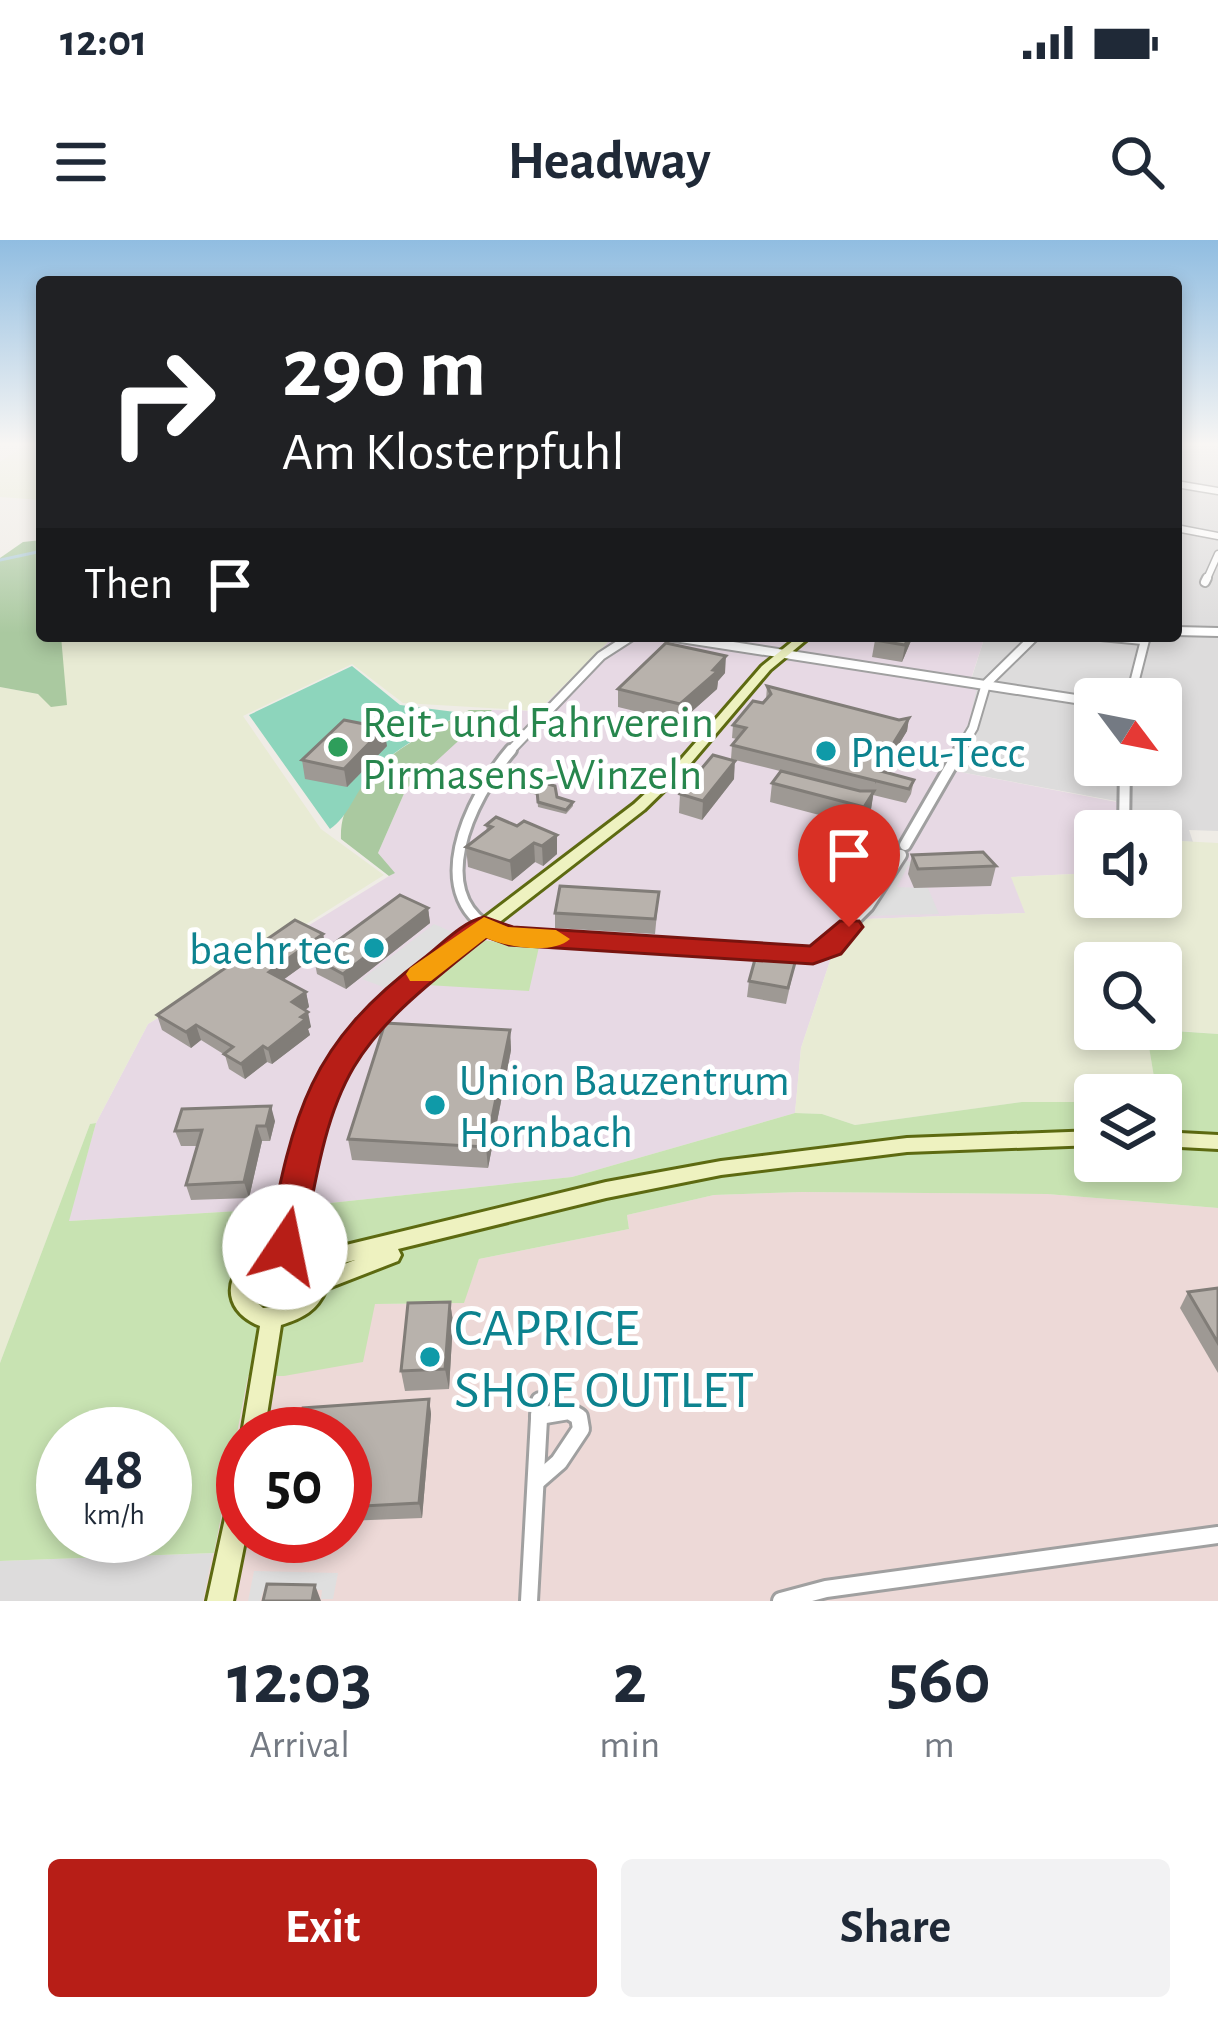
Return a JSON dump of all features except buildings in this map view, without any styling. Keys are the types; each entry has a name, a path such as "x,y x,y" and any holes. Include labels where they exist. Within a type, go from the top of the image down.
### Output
{"main road":[{"path":"284,1252 304,1144 323,1088 340,1057 389,1000 656,792 798,642"},
{"path":"284,1252 316,1272 490,1220 658,1179 838,1151 1074,1139"},
{"path":"1182,1140 1218,1142"},
{"path":"284,1252 259,1261 242,1281 240,1292 249,1311 272,1318 303,1307 316,1272"},
{"path":"257,1407 272,1318"},
{"path":"220,1601 228,1563"}],"street":[{"path":"1182,529 1218,536"},
{"path":"1205,582 1218,554"},
{"path":"1182,632 1218,632"},
{"path":"618,642 527,730 485,784 465,830 454,878 465,902 484,925 509,936 820,954 868,907 973,728 986,684 1029,642"},
{"path":"709,642 1074,699"},
{"path":"1135,678 1143,642"},
{"path":"529,1601 539,1408 569,1411 579,1418 581,1429 559,1462 536,1482"},
{"path":"781,1601 1218,1535"}],"shaded area":[{"path":"1182,507 1218,507 1218,831 1189,830 1193,842 1182,841 1182,810 1116,810 1116,801 944,769 969,722 969,686 983,642 1182,642"},
{"path":"608,642 983,642 969,685 977,687 969,722 944,769 1117,802 1117,810 1074,810 1074,874 1012,877 1026,913 866,919 831,958 801,1048 795,1113 572,1177 274,1209 68,1221 96,1123 148,1024 394,873 378,853 406,789 492,710 538,711"},
{"path":"904,860 928,871 908,866 897,887 928,888 939,914 867,916 891,887"},
{"path":"434,924 454,933 386,988 362,979"},
{"path":"802,1192 1047,1194 1218,1208 1218,1601 203,1601 216,1536 216,1563 372,1563 372,1407 242,1407 248,1375 284,1376 375,1304 463,1303 479,1259 629,1229 627,1215 714,1195"},
{"path":"214,1553 203,1601 0,1601 0,1561 192,1563 192,1554"},
{"path":"254,1571 338,1573 333,1599 321,1599 322,1590 264,1589 260,1601 248,1601"}],"green space":[{"path":"36,541 36,642 62,642 67,705 51,707 38,694 0,687 0,558 23,542"},
{"path":"59,642 608,642 538,711 403,703 352,664 243,716 321,829 384,875 148,1024 96,1123 90,1124 0,1363 0,687 38,694"},
{"name":"Reit- und Fahrverein Pirmasens-Winzeln","path":"352,666 400,705 463,713 390,757 330,829 249,715"},
{"path":"469,710 492,710 406,789 378,853 395,873 389,876 341,839 353,795 386,760"},
{"path":"1182,841 1218,843 1218,1034 1182,1031 1182,942 1074,942 1074,1050 1150,1050 1154,1074 1074,1074 1074,1102 1022,1102 855,1125 822,1114 795,1113 801,1048 831,958 866,919 1025,913 1011,877 1074,874 1074,918 1182,918"},
{"path":"482,940 539,947 529,991 427,985"},
{"path":"1182,1032 1218,1034 1218,1208 1047,1194 802,1192 714,1195 627,1215 629,1229 479,1259 464,1303 375,1304 363,1362 284,1376 248,1376 242,1407 216,1407 214,1553 192,1554 192,1407 36,1407 36,1560 0,1561 0,1363 90,1124 96,1123 69,1221 274,1209 572,1177 795,1113 822,1114 855,1125 1022,1102 1074,1102 1074,1182 1182,1182 1182,1074 1154,1074 1150,1050 1182,1050"}],"waterway":[{"path":"0,560 36,552"}],"slow traffic":[{"path":"420,974 484,925 502,935 556,939"}],"place":[{"name":"Reit- und Fahrverein Pirmasens-Winzeln","path":"338,747"},
{"name":"Pneu-Tecc","path":"826,751"},
{"name":"baehr tec","path":"374,948"},
{"name":"Union Bauzentrum Hornbach","path":"435,1105"},
{"name":"CAPRICE SHOE OUTLET","path":"430,1357"}],"route":[{"path":"285,1247 304,1144 323,1088 340,1057 365,1023 402,989 484,925 509,936 813,955 831,948 849,927"}]}
